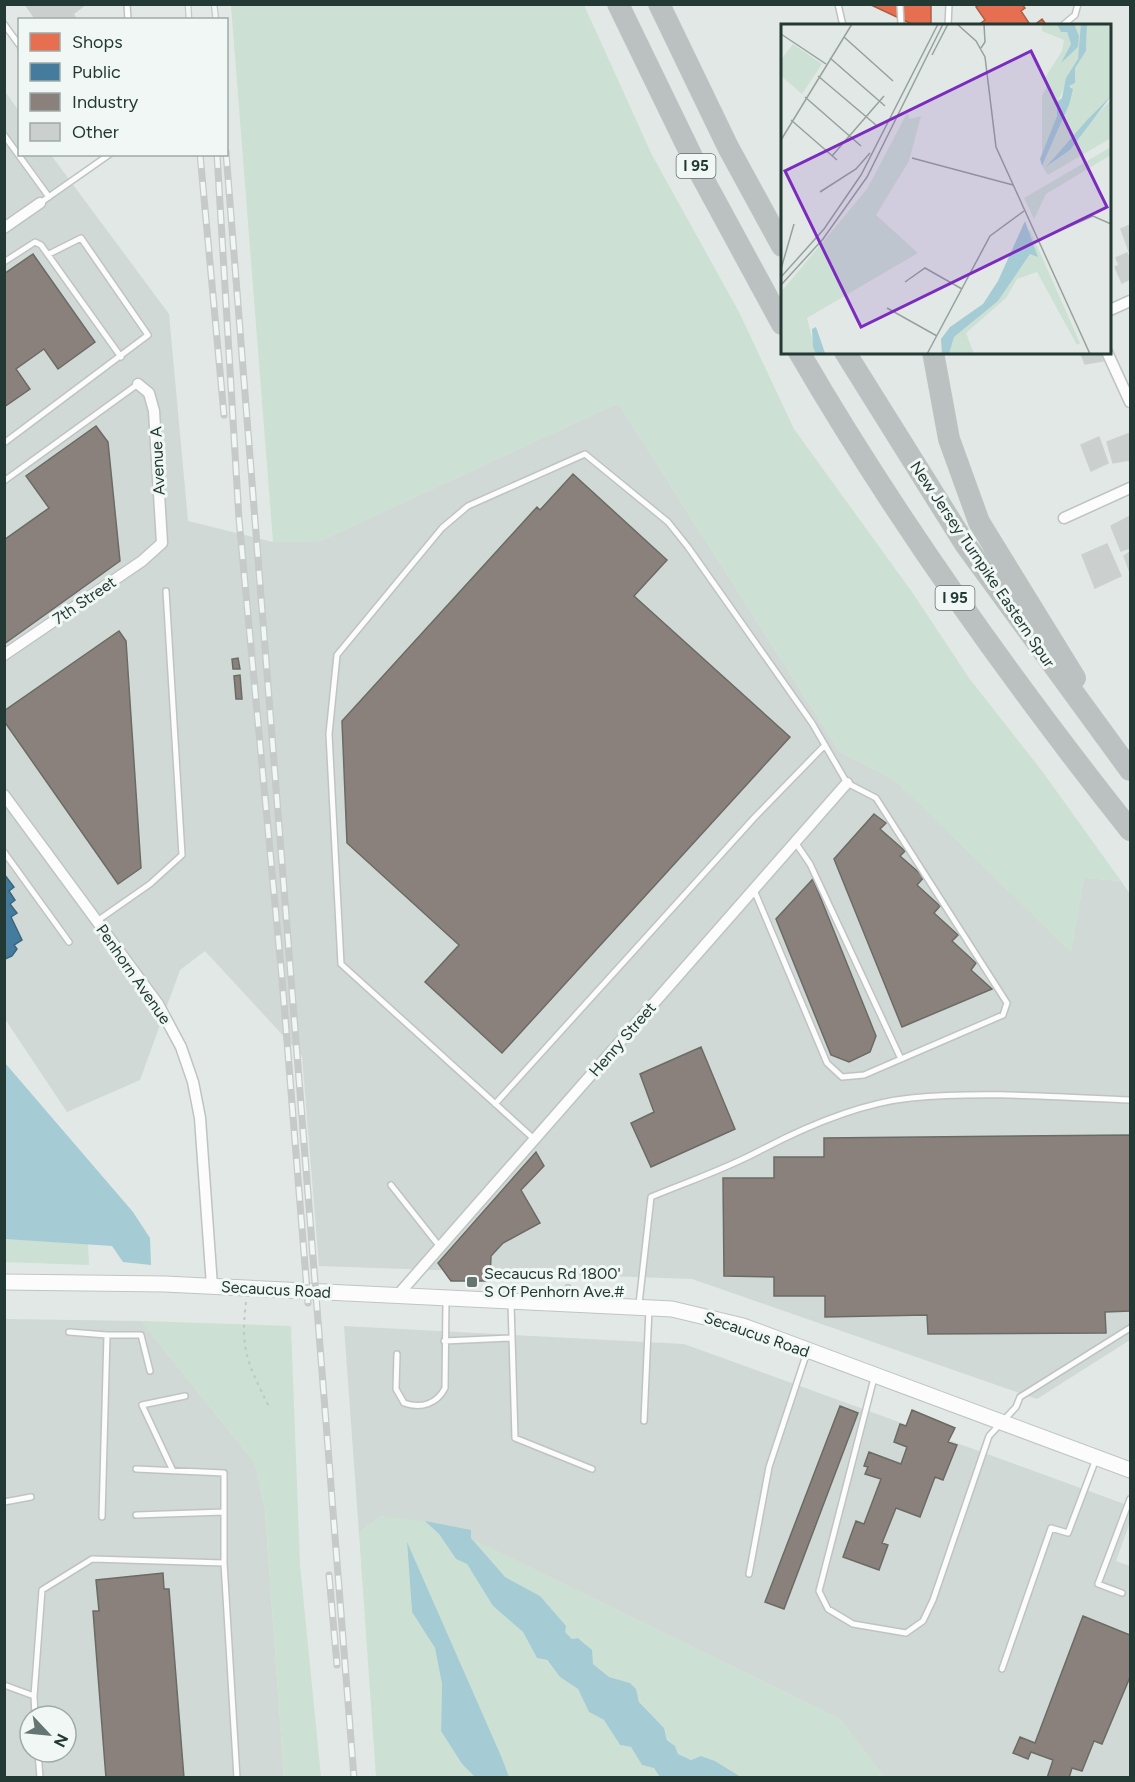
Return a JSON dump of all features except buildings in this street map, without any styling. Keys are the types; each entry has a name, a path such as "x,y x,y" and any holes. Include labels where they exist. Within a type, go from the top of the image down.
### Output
{"highway":[{"name":"I 95","path":"618,4 700,173 781,320"},
{"name":"I 95","path":"659,4 728,147 781,242"},
{"name":"I 95","path":"800,354 875,479 967,616 1034,708 1131,830"},
{"name":"New Jersey Turnpike Eastern Spur","path":"846,354 965,544 1126,764"},
{"path":"933,354 949,439 979,522 1023,590 1126,764"}],"main road":[{"name":"Secaucus Road","path":"4,1282 247,1287 511,1303 644,1307 707,1315 1131,1470"}],"street":[{"path":"4,228 44,200"},
{"path":"1111,310 1131,301"},
{"path":"1108,354 1131,402"},
{"name":"Avenue A","path":"138,384 149,393 154,411 162,543"},
{"path":"1064,518 1131,488"},
{"name":"7th Street","path":"4,655 142,561 162,543"},
{"name":"Henry Street","path":"397,1296 847,783"},
{"name":"Penhorn Avenue","path":"4,795 162,1010 176,1036 190,1070 200,1118 212,1286"}],"lane":[{"path":"838,4 843,24"},
{"path":"900,4 901,24"},
{"path":"948,24 949,4"},
{"path":"1064,24 1075,15 1078,4"},
{"path":"4,24 18,43"},
{"path":"4,135 44,200 107,156"},
{"path":"94,156 99,162"},
{"path":"4,443 148,335 81,238 49,254"},
{"path":"4,262 35,242 49,254 121,357"},
{"path":"4,480 138,384"},
{"path":"534,1139 341,964 329,734 337,655 442,528 468,506 585,454 668,522 825,745 847,783 876,798 1007,1003 1003,1015 864,1075 842,1077 827,1063 754,890"},
{"path":"97,921 150,884 182,855 166,591"},
{"path":"495,1104 754,818 825,745"},
{"path":"795,842 810,864 901,1059"},
{"path":"4,852 69,942"},
{"path":"644,1421 644,1307 651,1197 760,1150 782,1137 845,1113 910,1098 1021,1096 1131,1100"},
{"path":"392,1185 440,1247"},
{"path":"566,1304 567,1288"},
{"path":"397,1354 396,1389 404,1403 413,1406 427,1404 440,1398 445,1388 446,1299"},
{"path":"511,1303 515,1438 592,1469"},
{"path":"874,1376 819,1591 828,1609 853,1624 906,1633 923,1621 933,1600 989,1436 1000,1421 1016,1407 1020,1396 1131,1328"},
{"path":"69,1332 141,1335 150,1371"},
{"path":"102,1517 107,1335"},
{"path":"444,1341 512,1338"},
{"path":"749,1574 769,1467 807,1350"},
{"path":"172,1471 141,1405 184,1396"},
{"path":"1002,1669 1051,1528 1068,1533 1097,1457"},
{"path":"136,1468 224,1473 224,1563 237,1778"},
{"path":"4,1502 31,1497"},
{"path":"1122,1593 1098,1584 1131,1499"},
{"path":"136,1515 224,1512"},
{"path":"34,1704 42,1590 92,1559 224,1563"},
{"path":"4,1685 34,1696"}],"path":[{"path":"247,1287 242,1332 246,1359 269,1407"}],"shaded area":[{"path":"4,90 18,110 18,156 52,156 169,314 188,521 273,542 320,541 618,403 840,752 896,781 1071,952 1084,878 1121,881 1130,894 1130,1340 1037,1399 692,1279 319,1266 302,1056 205,951 180,970 140,1080 67,1112 5,1019"},
{"path":"5,1319 141,1321 255,1463 265,1510 284,1777 5,1778"},
{"path":"344,1326 684,1344 1130,1506 1130,1522 1116,1561 1130,1566 1130,1777 884,1777 840,1719 462,1534 381,1516 359,1533"}],"green space":[{"path":"231,5 584,5 652,155 739,312 794,429 912,592 969,678 1042,771 1121,881 1084,878 1071,953 896,781 840,752 618,403 320,541 273,542"},
{"path":"4,1239 88,1243 89,1265 5,1262"},
{"path":"141,1321 291,1326 300,1565 321,1777 284,1777 265,1510 255,1463"},
{"path":"381,1516 425,1521 439,1534 456,1559 467,1564 493,1606 523,1632 537,1658 546,1660 560,1677 578,1689 589,1712 604,1720 620,1745 631,1747 642,1765 655,1768 660,1777 509,1777 407,1544 412,1612 435,1648 442,1684 441,1731 462,1764 475,1777 376,1777 359,1533"},
{"path":"471,1538 840,1719 884,1777 741,1777 715,1761 701,1756 691,1760 678,1754 675,1746 667,1739 664,1728 639,1702 636,1690 630,1683 609,1677 593,1664 586,1644 578,1638 572,1639 565,1632 565,1626 540,1596 505,1578"}],"water":[{"path":"5,1063 133,1212 150,1238 151,1265 123,1262 112,1246 5,1239"},
{"path":"425,1521 471,1530 471,1538 505,1577 540,1596 566,1626 565,1632 572,1639 578,1638 592,1650 593,1664 609,1677 630,1683 636,1689 639,1702 664,1728 667,1740 675,1746 678,1754 691,1760 701,1756 715,1761 741,1777 660,1777 654,1768 642,1765 631,1747 620,1745 604,1720 589,1712 578,1689 560,1677 547,1660 537,1658 523,1632 493,1606 467,1564 456,1559 439,1534"},
{"path":"407,1542 509,1777 475,1777 462,1764 441,1731 442,1684 435,1648 412,1612"}],"railway":[{"path":"188,4 189,18"},
{"path":"214,4 216,18"},
{"path":"200,156 224,415"},
{"path":"217,156 239,519 282,979 308,1303"},
{"path":"226,156 354,1778"},
{"path":"329,1575 337,1665"}],"place":[{"name":"Secaucus Rd 1800' S Of Penhorn Ave.#","path":"472,1282"}]}
